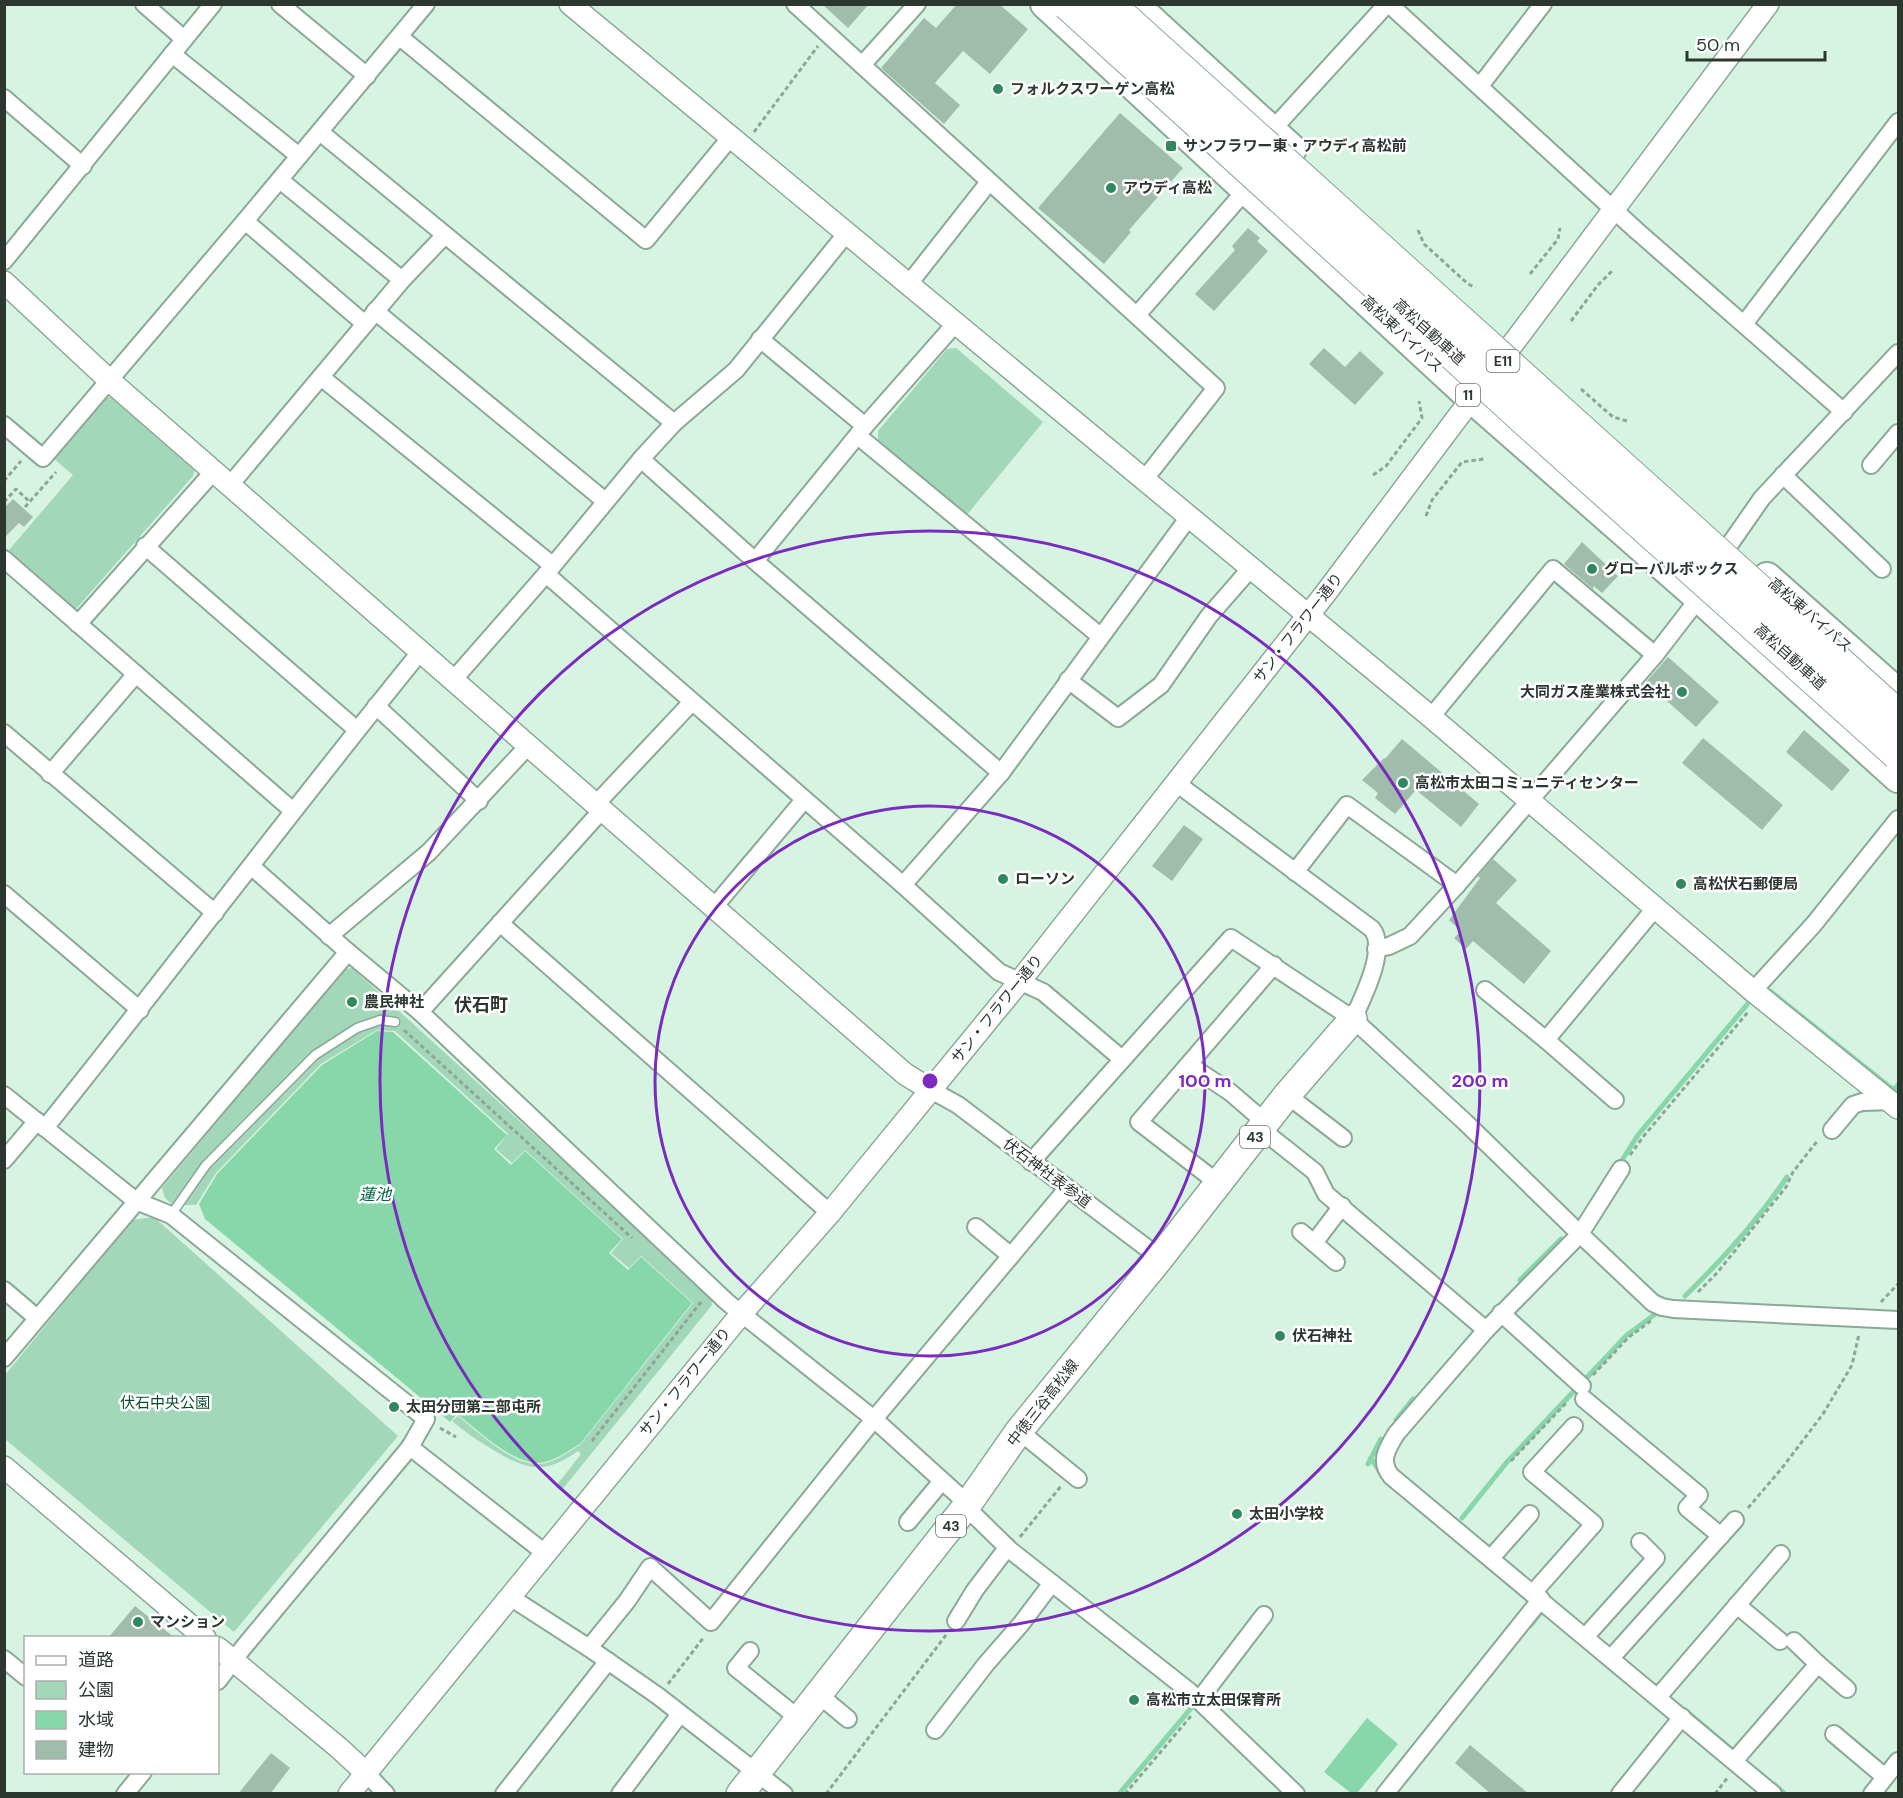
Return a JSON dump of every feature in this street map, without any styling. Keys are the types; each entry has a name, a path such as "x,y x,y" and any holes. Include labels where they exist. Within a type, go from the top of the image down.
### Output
{"highway":[{"name":"高松東バイパス","path":"1045,4 1471,398 1699,598 1899,778"},
{"name":"高松自動車道","path":"1068,4 1531,425 1899,754"},
{"name":"高松自動車道","path":"1108,4 1899,716"},
{"name":"高松東バイパス","path":"1135,5 1510,347 1899,693"}],"main road":[{"name":"中徳三谷高松線","path":"741,1794 798,1718 967,1506 1019,1431 1160,1258 1287,1095 1353,1019"}],"street":[{"path":"144,4 184,39"},
{"path":"4,261 213,4"},
{"path":"280,4 367,76"},
{"path":"4,425 37,453 110,381 426,4"},
{"path":"570,4 1431,717 1757,994 1896,1103"},
{"path":"795,4 1216,388 1144,480"},
{"path":"862,65 917,4"},
{"path":"1272,130 1388,4 1615,211 1844,412"},
{"path":"1480,86 1543,4"},
{"name":"サン・フラワー通り","path":"349,1794 742,1313 830,1214 1020,981 1308,616 1615,211 1768,4"},
{"path":"400,37 646,240 736,143"},
{"path":"172,54 298,156"},
{"path":"4,98 83,166"},
{"path":"1744,324 1899,122"},
{"path":"320,132 674,423"},
{"path":"280,180 402,280"},
{"path":"908,285 989,182"},
{"path":"1137,315 1245,191"},
{"path":"245,221 605,501"},
{"path":"454,679 640,459 674,423 736,370 846,234"},
{"path":"230,485 402,280 445,235"},
{"path":"4,282 110,381 530,745 714,908 905,1074 932,1090"},
{"path":"755,561 862,431 955,324"},
{"path":"760,339 862,431 1100,636"},
{"path":"1730,544 1762,498 1899,353"},
{"path":"321,377 549,569 692,702 903,885 999,972 1043,992 1122,1059"},
{"path":"1871,465 1899,434"},
{"path":"640,459 1001,773"},
{"path":"78,624 214,471"},
{"path":"1783,475 1882,569"},
{"path":"903,885 1001,773 1189,517"},
{"path":"145,546 357,730"},
{"path":"4,560 293,811"},
{"path":"1068,680 1118,718 1161,685 1209,616 1251,568"},
{"path":"1431,717 1553,569 1655,655"},
{"path":"1376,949 1389,946 1410,936 1457,885 1655,655 1699,598"},
{"path":"4,1160 41,1124 140,1010 293,811 421,651"},
{"path":"51,774 136,674"},
{"path":"420,1012 692,702"},
{"path":"376,706 479,801"},
{"path":"4,733 215,913"},
{"path":"329,936 429,852 530,745"},
{"path":"1175,782 1372,929 1378,939 1369,983 1353,1019"},
{"path":"714,908 804,800"},
{"path":"1295,872 1347,805 1457,885"},
{"path":"1757,994 1899,819"},
{"path":"251,866 329,936 420,1012 727,1302 874,1419 942,1480 1009,1549 1201,1702 1285,1790"},
{"path":"4,894 140,1010"},
{"path":"1546,1040 1656,907"},
{"path":"500,923 830,1214"},
{"path":"1031,1162 1231,938 1353,1019 1465,1122 1653,1303 1662,1307 1899,1320"},
{"path":"4,1358 348,952"},
{"path":"1218,1184 1139,1122 1274,965"},
{"path":"1485,990 1615,1100"},
{"path":"1189,1065 1230,1092 1263,1126 1315,1172 1326,1194 1486,1330"},
{"name":"伏石神社表参道","path":"932,1090 958,1105 1160,1258"},
{"path":"4,1095 136,1201 171,1215 426,1419 410,1447 225,1655 219,1677"},
{"path":"1287,1095 1343,1138"},
{"path":"1832,1130 1853,1105 1862,1102 1896,1103"},
{"path":"1621,1169 1580,1234 1501,1313 1396,1434 1386,1452 1381,1470 1392,1476 1586,1636 1773,1794"},
{"path":"589,1648 627,1601 650,1567 711,1622 874,1419 1067,1189"},
{"path":"1336,1262 1307,1237 1342,1206"},
{"path":"976,1227 1011,1256"},
{"path":"4,1290 37,1318"},
{"path":"1501,1313 1583,1393 1699,1495 1687,1508 1721,1536"},
{"path":"1385,1794 1594,1524 1533,1472 1574,1425"},
{"path":"1019,1431 1074,1476"},
{"path":"410,1447 545,1553"},
{"path":"4,1467 203,1636"},
{"path":"908,1522 942,1480"},
{"path":"1491,1558 1530,1514"},
{"path":"1611,1658 1735,1520"},
{"path":"1586,1636 1656,1558 1640,1542"},
{"path":"956,1622 975,1590 1009,1549"},
{"path":"1658,1697 1781,1554"},
{"path":"935,1730 1052,1583"},
{"path":"510,1597 589,1648 657,1696 784,1794"},
{"path":"1737,1605 1818,1664 1847,1689"},
{"path":"1201,1702 1264,1615"},
{"path":"750,1651 736,1668 798,1718"},
{"path":"225,1655 339,1748 386,1794"},
{"path":"4,1659 24,1675"},
{"path":"504,1794 608,1661"},
{"path":"1734,1761 1818,1664"},
{"path":"818,1694 849,1719"},
{"path":"620,1794 680,1714"},
{"path":"1620,1794 1682,1717"},
{"path":"1834,1734 1885,1777"},
{"path":"1872,1794 1899,1761"},
{"path":"126,1794 140,1774"}],"lane":[{"path":"171,1215 206,1165 315,1055 357,1028 380,1020 395,1022"}],"path":[{"path":"736,143 828,33"},
{"path":"1530,274 1558,239 1560,228"},
{"path":"1418,230 1425,244 1475,288"},
{"path":"1570,321 1613,270"},
{"path":"1581,388 1613,417 1627,421"},
{"path":"1373,475 1386,466 1422,418 1419,400"},
{"path":"4,481 37,453 56,471 25,507"},
{"path":"1426,516 1432,500 1462,462 1484,459"},
{"path":"4,502 16,489 30,502"},
{"path":"1621,1169 1643,1137 1757,994"},
{"path":"409,1035 633,1239"},
{"path":"1678,1308 1717,1273 1786,1187 1793,1172 1822,1134 1832,1130"},
{"path":"1735,1520 1782,1468 1823,1414 1852,1365 1859,1333 1866,1318 1899,1284"},
{"path":"693,1294 706,1306"},
{"path":"592,1441 702,1302"},
{"path":"1009,1549 1074,1476"},
{"path":"657,1696 709,1632 711,1622"},
{"path":"826,1794 956,1622"},
{"path":"1125,1794 1201,1702"}],"green space":[{"path":"956,348 1043,422 966,516 878,441 878,431 947,349"},
{"path":"117,394 196,463 193,476 76,609 9,550 73,475 52,457 105,399"},
{"path":"352,968 711,1296 712,1305 561,1491 556,1486 581,1454 578,1451 556,1464 527,1466 495,1451 452,1421 458,1416 495,1446 517,1459 538,1464 555,1460 580,1445 693,1303 641,1256 629,1268 611,1253 623,1239 525,1150 512,1163 496,1149 508,1134 395,1031 377,1030 321,1064 216,1173 196,1205 173,1205 165,1198 162,1188 344,969"},
{"name":"伏石中央公園","path":"154,1217 398,1436 234,1632 5,1439 5,1375 132,1220"}],"water":[{"name":"蓮池","path":"377,1031 393,1032 507,1135 494,1149 511,1165 525,1151 622,1239 609,1253 628,1270 641,1257 692,1303 580,1444 554,1459 537,1463 527,1461 505,1451 457,1414 450,1422 205,1219 199,1204 217,1174 322,1065"},
{"path":"1367,1718 1398,1744 1357,1793 1351,1793 1324,1772"}],"building":[{"path":"822,4 869,4 848,28"},
{"path":"957,4 999,4 1028,29 990,74 963,51 935,83 960,105 944,124 881,68 924,18 936,28"},
{"name":"アウディ高松","path":"1120,113 1183,168 1129,230 1131,232 1104,264 1038,208"},
{"path":"1248,228 1260,238 1257,241 1268,251 1214,311 1195,294 1235,250 1232,246"},
{"path":"1324,348 1345,367 1360,351 1384,373 1355,405 1309,364"},
{"path":"13,499 33,517 24,527 19,523 4,538 4,508"},
{"path":"1582,542 1618,576 1602,593 1594,586 1593,589 1564,564"},
{"name":"大同ガス産業株式会社","path":"1668,657 1719,702 1696,727 1646,682"},
{"path":"1804,730 1850,770 1832,791 1786,752"},
{"path":"1703,738 1783,805 1762,830 1682,763"},
{"path":"1402,739 1479,804 1461,827 1416,790 1395,814 1375,798 1378,793 1362,780"},
{"path":"1184,825 1203,839 1172,881 1152,866"},
{"path":"1493,859 1517,880 1496,903 1551,951 1524,984 1473,941 1466,949 1454,938 1461,931 1449,920 1480,878 1478,876"},
{"name":"マンション","path":"135,1606 172,1636 110,1636"},
{"path":"1470,1745 1529,1794 1491,1794 1455,1763"},
{"path":"271,1753 290,1768 270,1794 238,1794"}],"waterway":[{"path":"1770,991 1891,1088 1895,1089 1898,1085"},
{"path":"1619,1165 1638,1135 1750,1001 1746,998"},
{"path":"1685,1296 1739,1239 1787,1177"},
{"path":"1520,1280 1561,1239"},
{"path":"1462,1518 1507,1462 1627,1335 1654,1315"},
{"path":"1396,1420 1413,1399"},
{"path":"1368,1464 1381,1439"},
{"path":"1371,1458 1383,1477"},
{"path":"1530,1626 1543,1610 1540,1608"},
{"path":"1119,1794 1192,1707"},
{"path":"1685,1710 1731,1749"},
{"path":"1775,1785 1785,1794"}],"place":[{"name":"フォルクスワーゲン高松","path":"998,89"},
{"name":"サンフラワー東・アウディ高松前","path":"1171,146"},
{"name":"アウディ高松","path":"1111,188"},
{"name":"グローバルボックス","path":"1592,569"},
{"name":"大同ガス産業株式会社","path":"1682,692"},
{"name":"高松市太田コミュニティセンター","path":"1403,783"},
{"name":"ローソン","path":"1003,879"},
{"name":"高松伏石郵便局","path":"1681,884"},
{"name":"農民神社","path":"352,1002"},
{"name":"伏石神社","path":"1280,1336"},
{"name":"太田分団第二部屯所","path":"394,1407"},
{"name":"太田小学校","path":"1237,1514"},
{"name":"マンション","path":"138,1622"},
{"name":"高松市立太田保育所","path":"1134,1700"}],"district":[{"name":"伏石町","path":"481,1005"}]}
